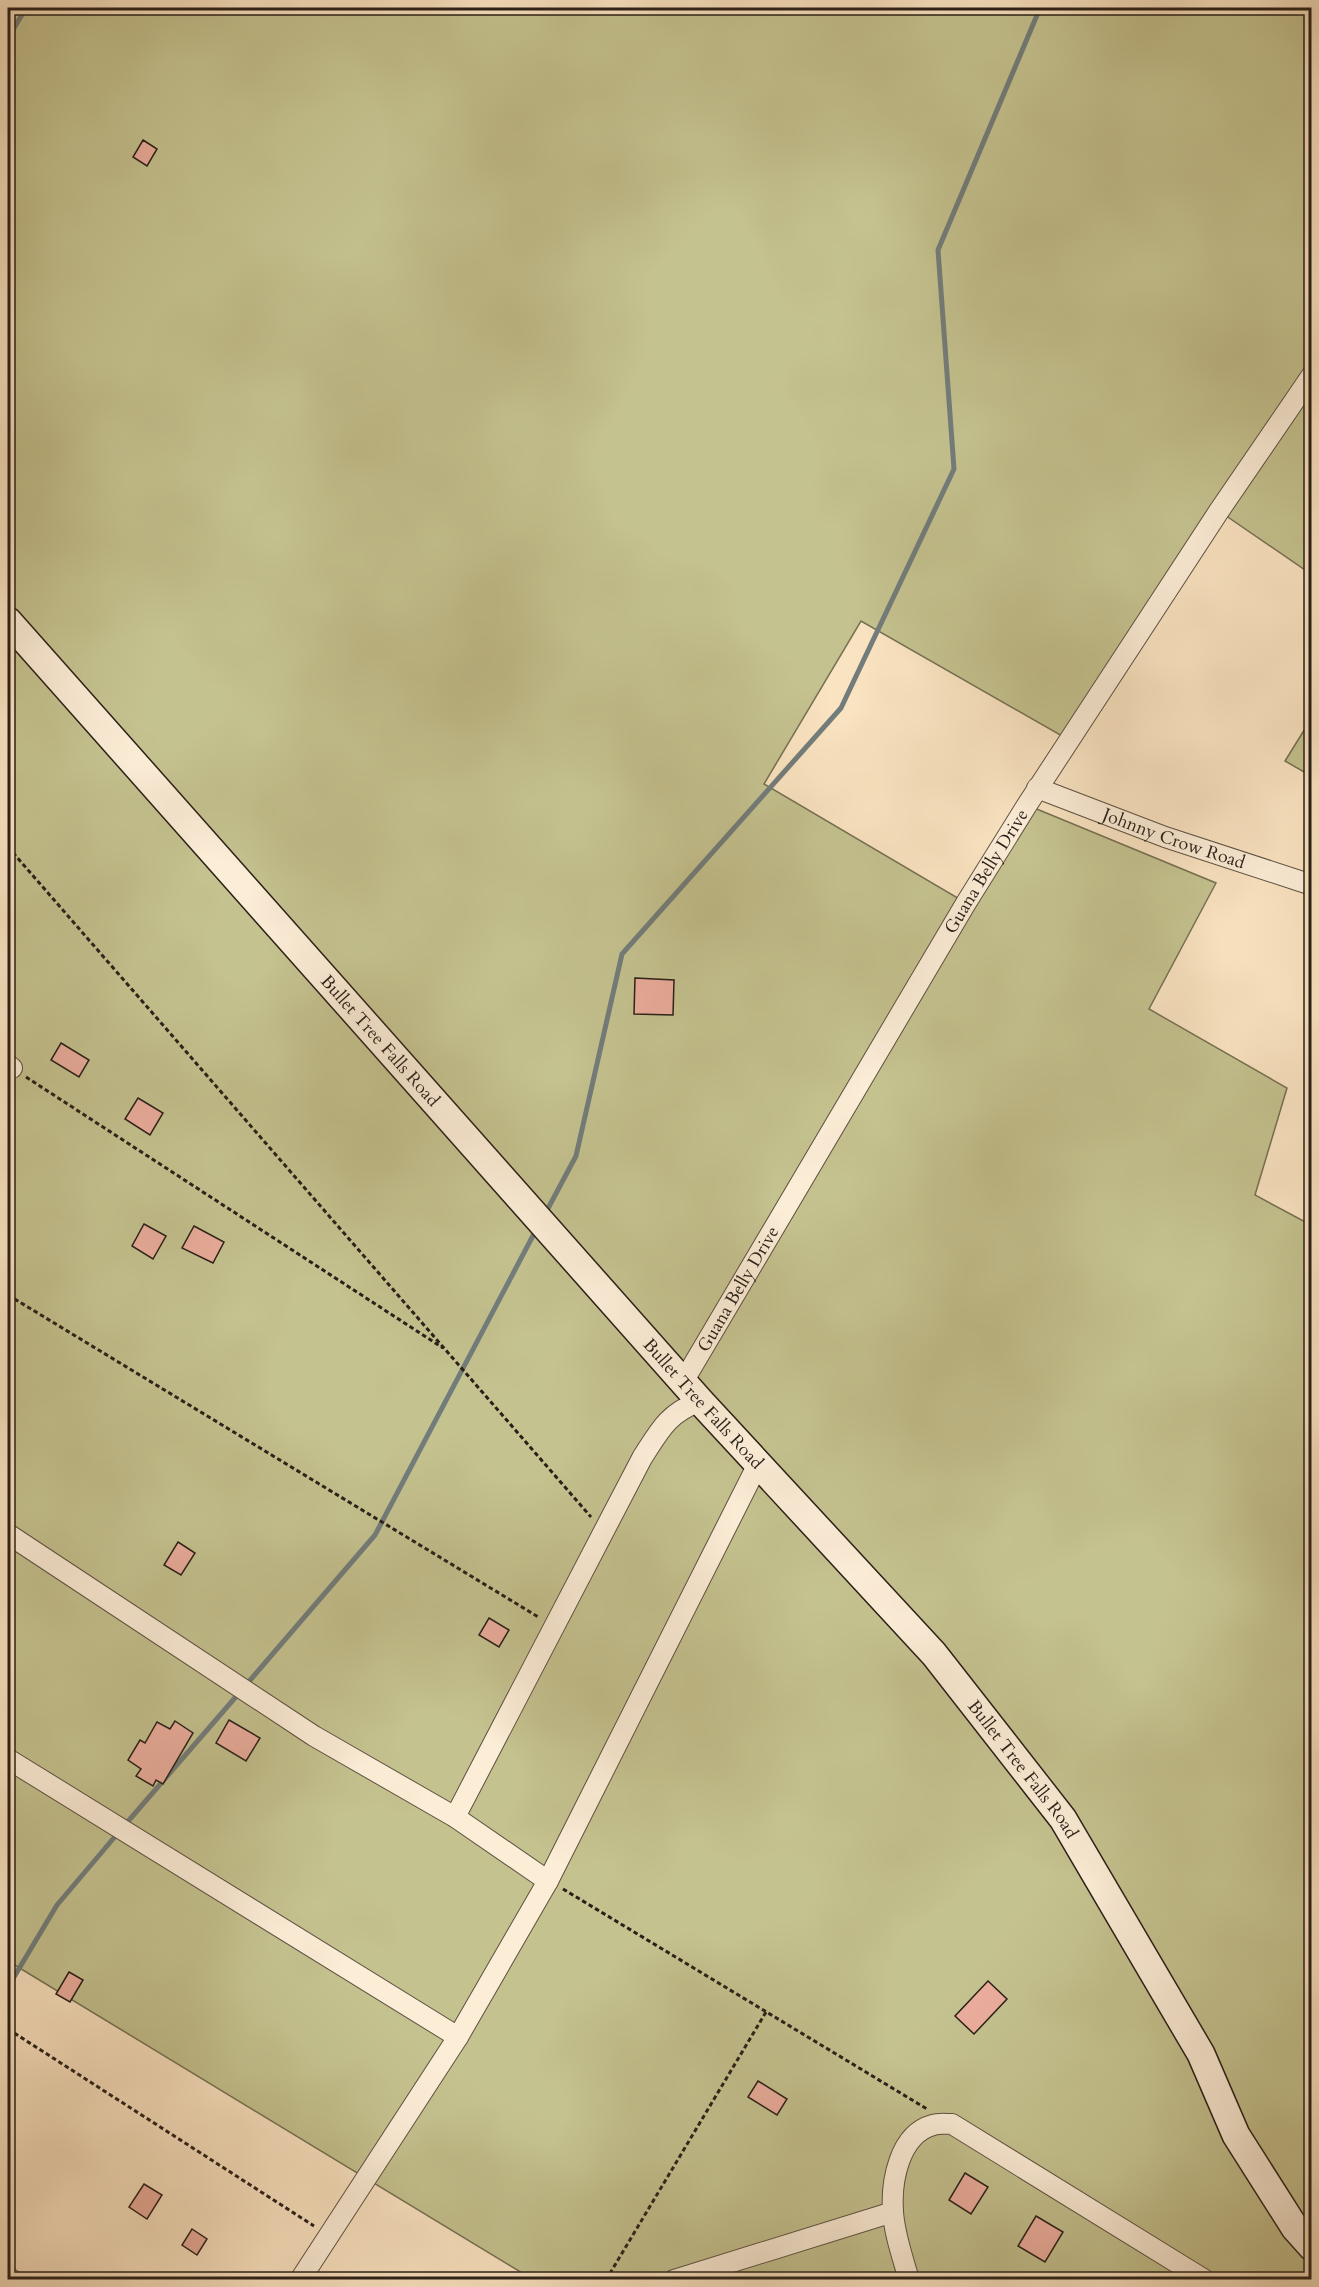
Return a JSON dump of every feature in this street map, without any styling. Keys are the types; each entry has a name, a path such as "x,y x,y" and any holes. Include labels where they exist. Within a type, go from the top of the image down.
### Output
{"main road":[{"name":"Bullet Tree Falls Road","path":"8,621 692,1391 934,1654 1063,1819 1201,2054 1236,2135 1295,2228 1311,2247"}],"street":[{"name":"Guana Belly Drive","path":"692,1391 966,903 1037,788 1311,375"},
{"name":"Johnny Crow Road","path":"1037,788 1165,837 1311,885"},
{"path":"455,1817 642,1458 666,1422 682,1408 692,1391"},
{"path":"300,2280 458,2037 548,1881 759,1464"},
{"path":"8,1534 314,1736 455,1817 548,1881"},
{"path":"8,1759 458,2037"},
{"path":"909,2280 893,2212 895,2178 903,2151 914,2136 932,2125 952,2124 1205,2280"},
{"path":"674,2280 893,2212"},
{"path":"8,2277 12,2280"}],"path":[{"path":"8,847 604,1532"},
{"path":"10,1067 447,1351"},
{"path":"8,1295 555,1627"},
{"path":"548,1881 952,2124"},
{"path":"606,2280 766,2012"},
{"path":"8,2029 328,2235"}],"shaded area":[{"path":"8,8 1311,8 1311,574 1219,511 1069,740 861,621 764,784 966,903 1027,805 1216,883 1149,1009 1287,1088 1255,1195 1311,1225 1311,2279 532,2279 8,1961"},
{"path":"1311,719 1311,776 1285,761"}],"building":[{"path":"143,140 157,149 147,166 133,157"},
{"path":"635,978 674,980 673,1015 634,1014"},
{"path":"61,1043 89,1060 79,1077 51,1060"},
{"path":"138,1098 163,1113 150,1135 125,1119"},
{"path":"144,1224 166,1236 153,1259 132,1246"},
{"path":"194,1226 224,1242 213,1263 182,1248"},
{"path":"178,1542 195,1553 181,1575 164,1565"},
{"path":"489,1618 509,1630 499,1647 479,1635"},
{"path":"229,1720 260,1738 246,1761 216,1743"},
{"path":"175,1721 193,1733 163,1784 156,1780 153,1786 136,1776 141,1769 128,1760 140,1740 145,1743 157,1722 170,1729"},
{"path":"69,1972 83,1980 70,2002 56,1994"},
{"path":"988,1981 1007,1999 974,2034 955,2016"},
{"path":"758,2081 787,2099 777,2115 748,2097"},
{"path":"965,2173 988,2187 971,2214 949,2200"},
{"path":"144,2184 162,2195 147,2219 129,2207"},
{"path":"1036,2216 1063,2232 1045,2262 1018,2246"},
{"path":"192,2229 207,2239 197,2255 182,2245"}],"waterway":[{"path":"8,38 26,8"},
{"path":"545,1214 576,1156 622,954 841,708 954,469 938,250 1040,8"},
{"path":"246,1685 375,1535 536,1230"},
{"path":"124,1826 240,1692"},
{"path":"8,1987 57,1905 118,1833"}]}
